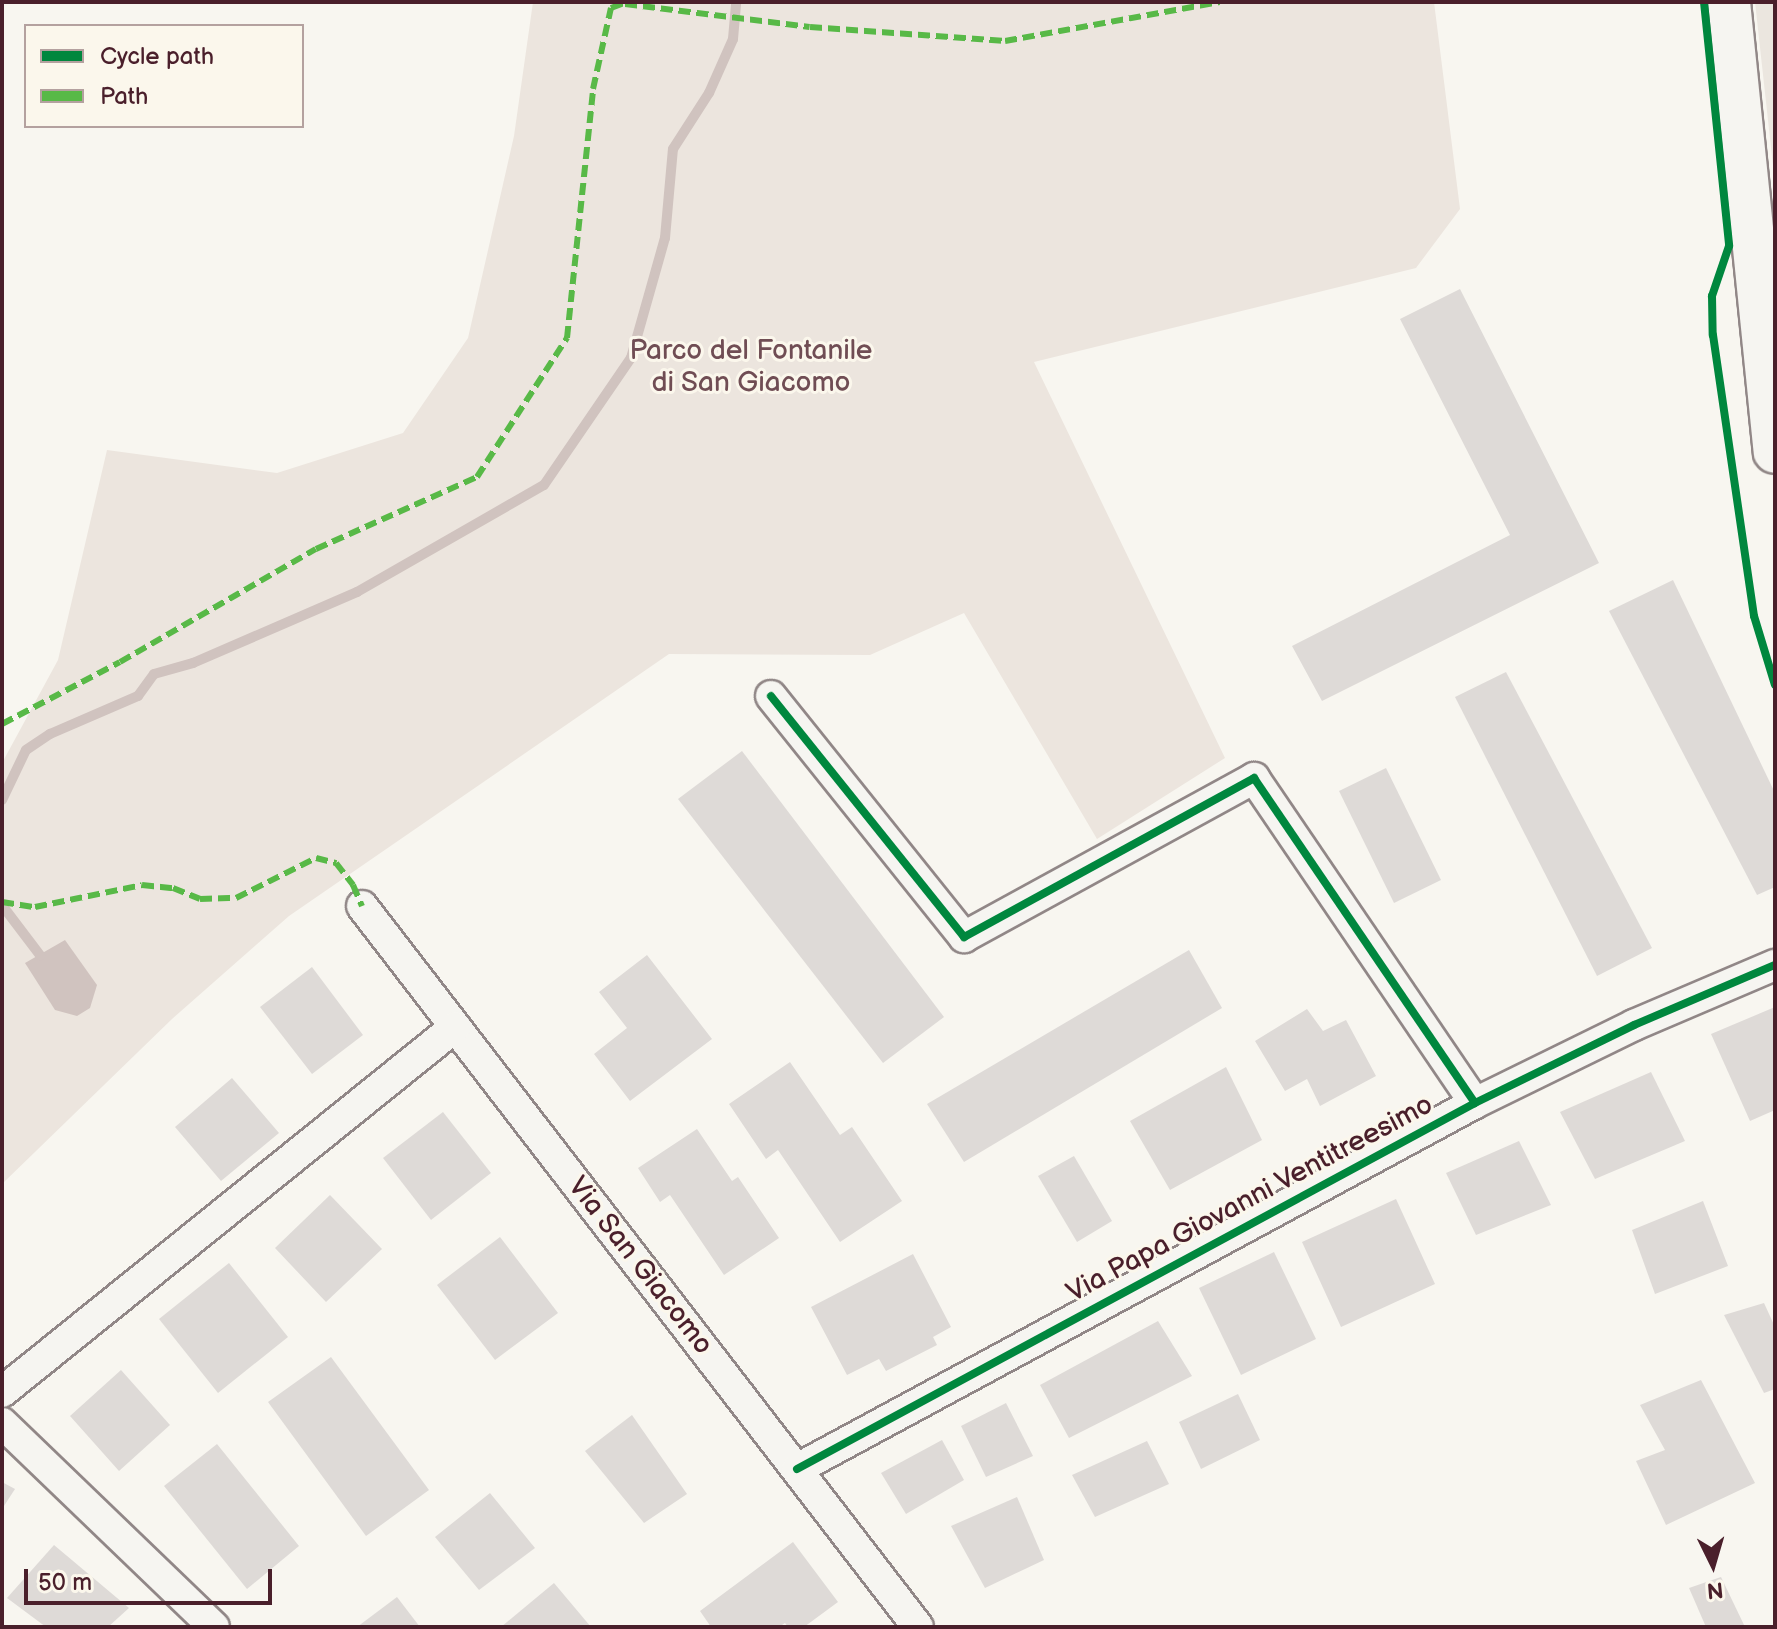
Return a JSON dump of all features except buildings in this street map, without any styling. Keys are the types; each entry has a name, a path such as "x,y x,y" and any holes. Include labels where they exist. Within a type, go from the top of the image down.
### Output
{"street":[{"path":"1729,2 1775,452"},
{"path":"771,696 964,937 1254,778 1475,1103"},
{"name":"Via San Giacomo","path":"362,906 918,1627"},
{"name":"Via Papa Giovanni Ventitreesimo","path":"797,1469 1475,1103 1634,1025 1775,965"},
{"path":"2,1392 455,1027"},
{"path":"2,1423 214,1627"}],"shaded area":[{"path":"1755,2 1775,2 1775,184"},
{"path":"65,940 97,985 90,1008 77,1016 55,1010 25,963"}],"green space":[{"name":"Parco del Fontanile di San Giacomo","path":"533,2 1434,2 1460,209 1416,268 1034,362 1225,758 1097,839 964,613 870,655 669,654 289,916 172,1019 2,1184 2,763 58,660 107,450 277,473 403,433 468,338 514,136"}],"waterway":[{"path":"2,800 26,750 50,734 138,696 154,674 193,663 357,592 544,485 631,358 665,238 673,149 709,93 733,39 736,2"},
{"path":"2,905 40,955"}],"marked path":[{"path":"2,724 120,662 316,549 477,477 567,338 593,89 611,8 627,2"},
{"path":"625,4 810,27 1005,41 1219,2"},
{"path":"2,902 35,907 142,885 173,888 200,899 236,898 316,858 336,863 353,885 362,906"}],"cycle path":[{"path":"1704,2 1729,246 1712,296 1713,335 1754,616 1775,685"},
{"path":"771,696 964,937 1254,778 1475,1103"},
{"path":"797,1469 1475,1103 1634,1025 1775,965"}]}
